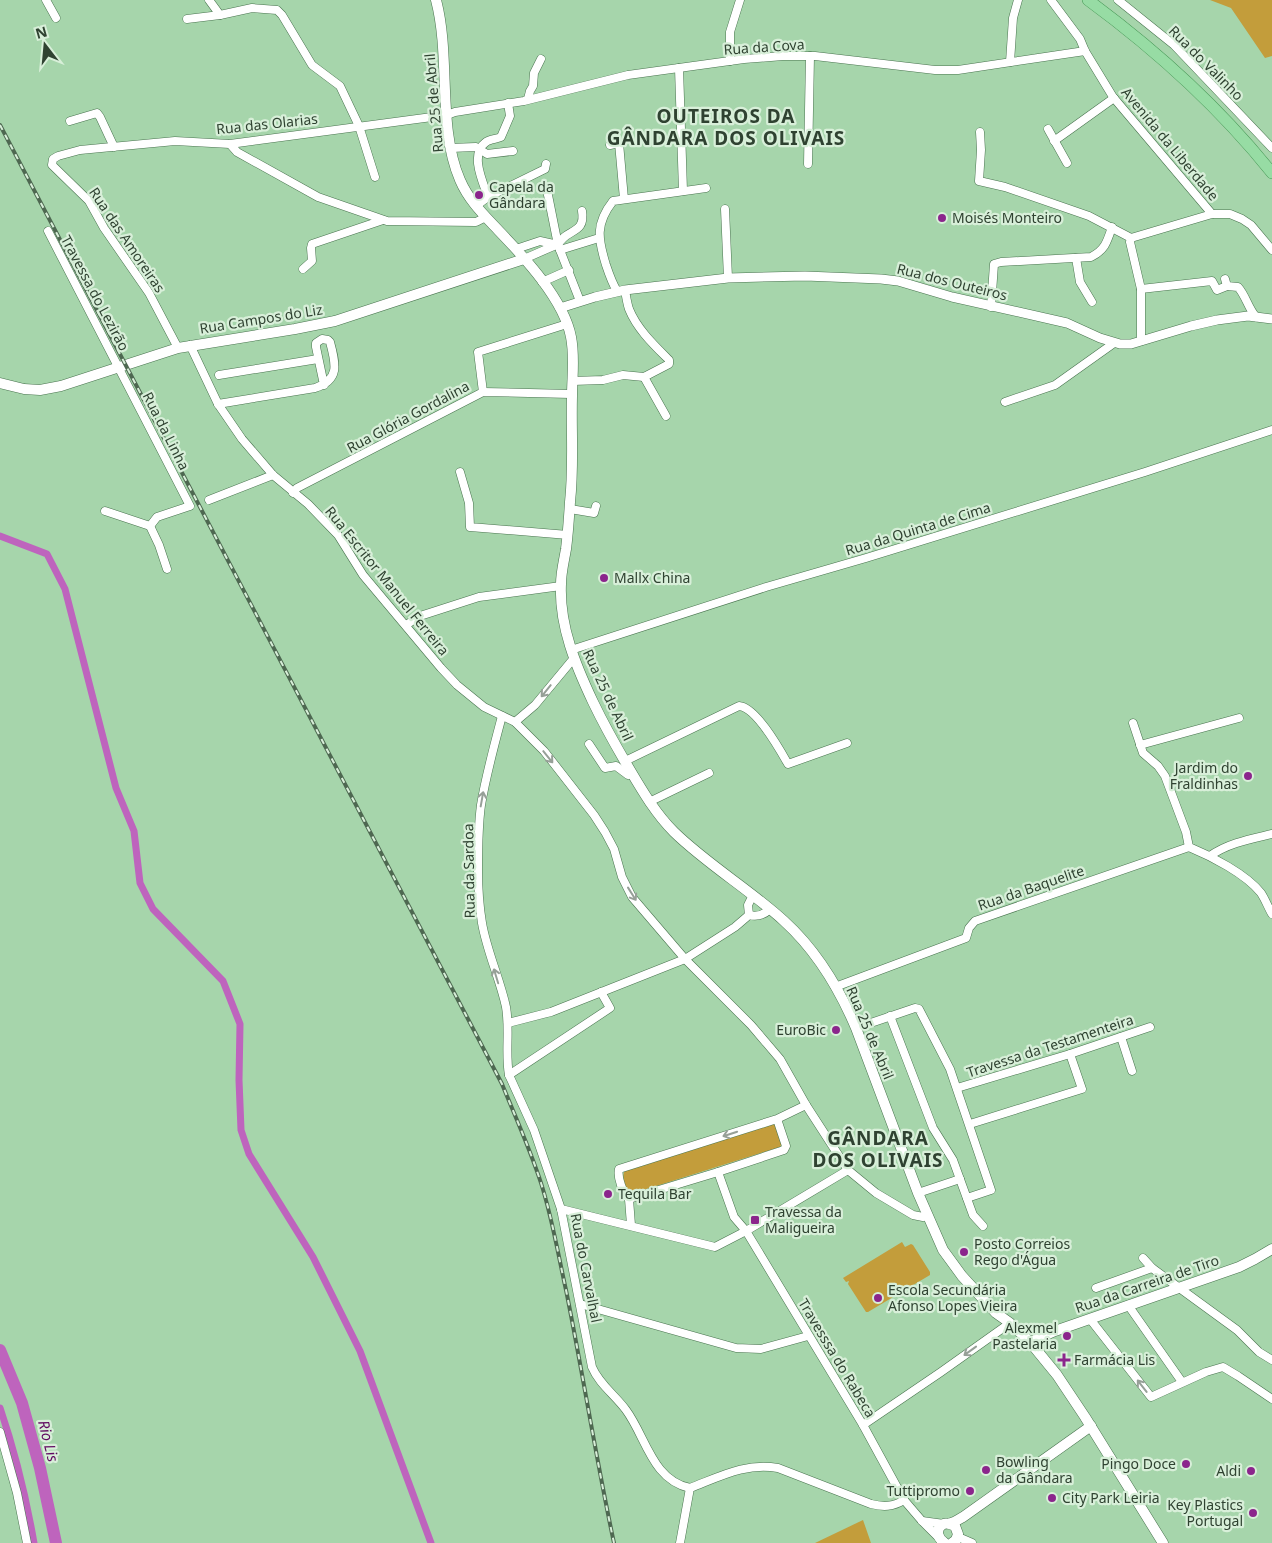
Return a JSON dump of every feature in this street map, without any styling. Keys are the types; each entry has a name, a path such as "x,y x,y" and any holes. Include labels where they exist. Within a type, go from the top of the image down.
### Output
{"main road":[{"name":"Rua 25 de Abril","path":"436,0 440,24 450,148 460,179 476,206 516,248 560,308 567,324 572,345 573,457 568,535 561,586 562,607 573,654 602,720 649,802 674,832 770,909 804,941 822,964 856,1028 927,1216 943,1250 962,1276 996,1313 1030,1342 1057,1376 1091,1426 1163,1543"},
{"path":"1088,0 1141,40 1178,72 1272,173"},
{"name":"Rua Campos do Liz","path":"0,383 24,388 51,389 190,345 334,321 524,259"},
{"name":"Rua da Carreira de Tiro","path":"1030,1342 1239,1266 1272,1249"},
{"path":"941,1541 939,1530 952,1531 963,1517 1091,1426"}],"street":[{"path":"46,0 56,18"},
{"path":"209,0 220,14"},
{"path":"277,0 277,10"},
{"path":"730,61 730,32 740,0"},
{"path":"1010,62 1013,18 1018,0"},
{"name":"Avenida da Liberdade","path":"1051,0 1080,38 1085,51 1114,98 1212,214 1230,214 1242,218 1251,225 1272,250"},
{"name":"Rua do Valinho","path":"1118,0 1174,45 1272,148"},
{"path":"187,19 252,8 277,10 282,15 312,65 340,86 359,126 375,177"},
{"name":"Rua da Cova","path":"447,115 528,99 628,75 730,61 783,56 810,56 958,70 1085,51"},
{"path":"808,164 810,56"},
{"path":"528,99 533,86 534,73 541,59"},
{"path":"679,68 683,191"},
{"path":"1054,141 1114,98"},
{"path":"488,197 479,171 478,160 480,150 486,142 501,137 510,116 508,103"},
{"path":"70,122 97,113 114,147"},
{"name":"Rua das Olarias","path":"90,149 175,141 230,144 447,115"},
{"path":"1048,129 1067,163"},
{"path":"980,132 979,181 1089,216 1131,238 1212,214"},
{"path":"610,145 619,143 624,199"},
{"path":"230,144 236,152 318,197 382,220 476,222 486,217"},
{"path":"450,148 476,147 487,154 513,151"},
{"name":"Rua das Amoreiras","path":"90,149 58,156 53,159 52,165 89,201 104,228 149,293 178,348"},
{"path":"476,206 488,197 545,169 546,164"},
{"path":"572,381 603,380 623,376 644,377 670,364 669,360 636,323 621,290 612,283 599,238 600,227 606,209 613,201 706,188"},
{"path":"547,190 559,247 580,301"},
{"path":"725,209 728,278"},
{"path":"559,247 560,239 580,226 583,221 582,211"},
{"path":"303,269 312,262 312,244 382,220"},
{"path":"991,307 994,264 1091,257 1100,252 1106,243 1112,227"},
{"name":"Travessa do Lezirão","path":"48,231 120,368"},
{"path":"524,259 559,247 599,238"},
{"path":"1131,238 1130,242 1141,289 1141,341"},
{"path":"516,248 540,241 559,247"},
{"path":"1076,258 1080,282 1092,302"},
{"path":"542,282 569,270"},
{"name":"Rua dos Outeiros","path":"560,308 621,290 728,278 791,276 889,280 906,283 952,298 1073,325 1114,343 1125,345 1204,322 1256,317 1272,319"},
{"path":"1141,289 1212,281 1217,290 1226,282 1238,286 1250,310 1256,317"},
{"path":"483,392 478,352 567,324"},
{"path":"218,404 324,385 330,380 335,369 331,345 328,340 322,339 316,343 324,385"},
{"path":"1004,402 1055,385 1114,343"},
{"name":"Rua Escritor Manuel Ferreira","path":"190,345 218,404 242,439 273,475 308,504 338,535 363,575 457,685 484,707 515,722"},
{"path":"219,375 318,359"},
{"name":"Rua da Linha","path":"120,368 190,506 157,517 150,526"},
{"path":"644,377 666,416"},
{"name":"Rua Glória Gordalina","path":"293,493 297,488 483,392 572,394"},
{"name":"Rua da Quinta de Cima","path":"573,654 766,587 1145,472 1272,430"},
{"path":"460,472 469,503 470,527 568,535"},
{"path":"209,500 273,475"},
{"path":"570,509 594,513 596,506"},
{"path":"105,511 150,526 167,569"},
{"path":"406,626 420,616 478,596 561,586"},
{"path":"573,654 535,705 515,722 544,751 594,815 614,849 622,877 632,897 685,959 751,1025 780,1059 806,1105 848,1170 876,1193 913,1215 927,1216"},
{"path":"625,761 739,706 744,706 750,710 776,743 790,767 847,743"},
{"name":"Rua da Sardoa","path":"502,716 490,760 481,807 478,848 479,893 485,940 505,1005 508,1023"},
{"path":"1140,745 1238,718"},
{"path":"1133,723 1143,753 1158,766 1165,776 1186,832 1189,847 1210,856 1228,867 1257,889 1272,914"},
{"path":"590,744 606,768 616,766 628,775 632,774"},
{"path":"649,802 709,772"},
{"path":"1210,856 1218,850 1272,834"},
{"name":"Rua da Baquelite","path":"835,986 966,938 969,928 975,921 1189,847"},
{"path":"749,915 748,905 753,895"},
{"path":"749,915 761,915 770,909"},
{"path":"508,1023 551,1012 685,959 735,927 749,915"},
{"path":"509,1075 610,1008 601,992"},
{"path":"856,1028 915,1008 919,1009 950,1069 991,1190 967,1198"},
{"path":"890,1016 933,1128 950,1153 973,1215 983,1226"},
{"name":"Rua do Carvalhal","path":"508,1023 507,1065 509,1075 534,1130 561,1209 592,1367 596,1376 628,1413 659,1469 677,1484 690,1488"},
{"name":"Travessa da Testamenteira","path":"957,1088 1070,1054 1150,1027"},
{"path":"1121,1037 1132,1071"},
{"path":"970,1124 1082,1089 1070,1054"},
{"path":"631,1226 629,1199 625,1196 618,1173 619,1169 777,1119 806,1105"},
{"path":"629,1199 786,1149 777,1119"},
{"path":"561,1209 715,1246 746,1231 848,1170"},
{"name":"Travesssa do Rabeca","path":"718,1172 734,1217 746,1231 863,1426 904,1500 941,1541"},
{"path":"918,1193 960,1179"},
{"path":"1143,1258 1152,1268 1237,1330 1259,1352 1272,1360"},
{"path":"1096,1288 1152,1268"},
{"path":"580,1304 736,1348 761,1349 808,1336"},
{"path":"1128,1306 1182,1382"},
{"path":"1090,1319 1151,1397 1206,1372 1223,1368 1272,1399"},
{"path":"863,1426 1010,1323"},
{"path":"0,1432 20,1506 27,1543"},
{"path":"680,1543 690,1488 739,1469 767,1466 880,1506 889,1506 904,1500"},
{"path":"922,1521 952,1531 972,1543"}],"shaded area":[{"path":"1210,0 1272,0 1272,56 1265,58 1231,8"},
{"path":"776,1124 782,1143 780,1147 631,1194 625,1186 623,1176 625,1170"},
{"path":"902,1242 905,1247 913,1245 930,1275 866,1312 848,1284 849,1281 846,1282 843,1278"},
{"path":"863,1520 871,1543 815,1543"}],"waterway":[{"path":"0,536 47,554 65,589 116,788 134,831 140,883 153,909 223,981 240,1024 239,1080 241,1130 249,1154 313,1257 360,1351 431,1543"},
{"name":"Rio Lis","path":"0,1350 22,1403 40,1468 56,1543"},
{"path":"0,1408 20,1475 34,1543"}],"railway":[{"path":"0,125 502,1084 541,1183 555,1236 614,1543"}],"place":[{"name":"Capela da Gândara","path":"479,195"},
{"name":"Moisés Monteiro","path":"942,218"},
{"name":"Mallx China","path":"604,578"},
{"name":"Jardim do Fraldinhas","path":"1248,776"},
{"name":"EuroBic","path":"836,1030"},
{"name":"Tequila Bar","path":"608,1194"},
{"name":"Travessa da Maligueira","path":"755,1220"},
{"name":"Posto Correios Rego d'Água","path":"964,1252"},
{"name":"Escola Secundária Afonso Lopes Vieira","path":"878,1298"},
{"name":"Alexmel Pastelaria","path":"1067,1336"},
{"name":"Farmácia Lis","path":"1064,1360"},
{"name":"Pingo Doce","path":"1186,1464"},
{"name":"Bowling da Gândara","path":"986,1470"},
{"name":"Aldi","path":"1251,1471"},
{"name":"Tuttipromo","path":"970,1491"},
{"name":"City Park Leiria","path":"1052,1498"},
{"name":"Key Plastics Portugal","path":"1253,1513"}],"district":[{"name":"OUTEIROS DA GÂNDARA DOS OLIVAIS","path":"726,127"},
{"name":"GÂNDARA DOS OLIVAIS","path":"878,1149"}]}
